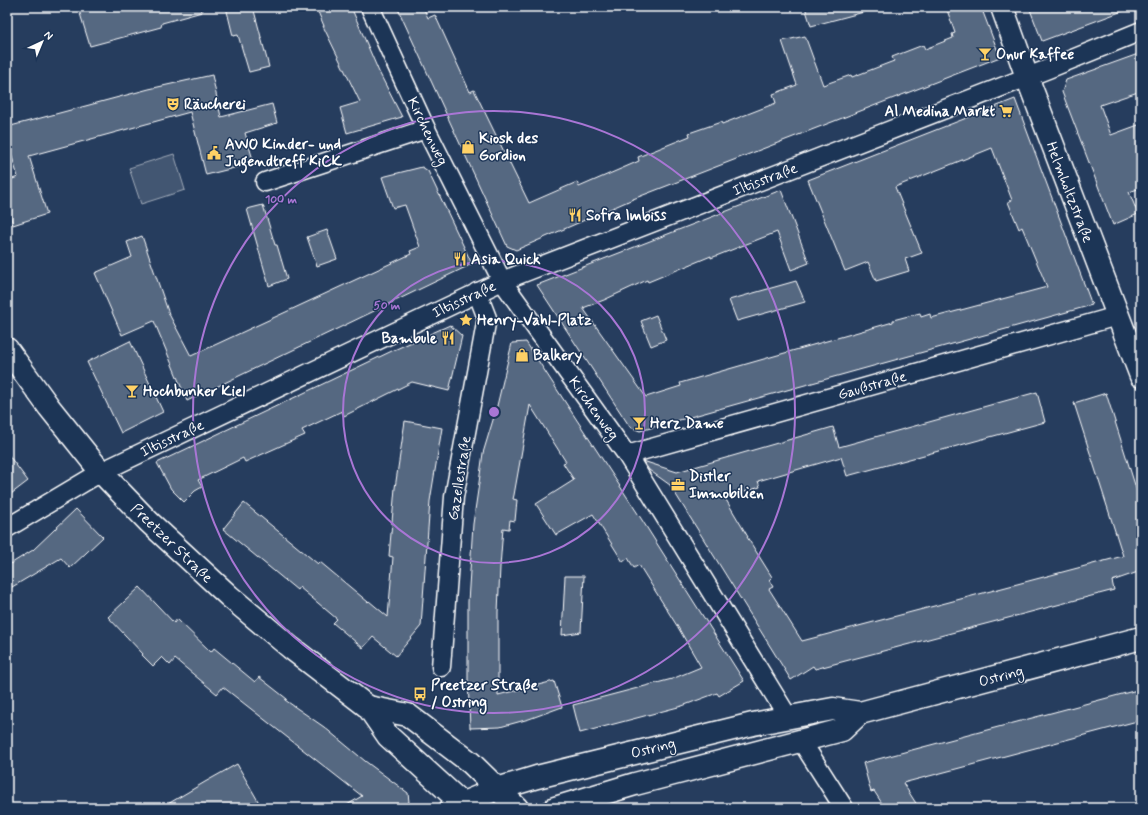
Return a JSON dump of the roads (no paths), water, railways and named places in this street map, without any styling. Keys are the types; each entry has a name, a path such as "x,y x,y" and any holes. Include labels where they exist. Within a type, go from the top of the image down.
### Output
{"main road":[{"name":"Helmholtzstraße","path":"1002,7 1117,316 1141,376"},
{"name":"Preetzer Straße","path":"7,349 49,407 100,472 149,522 229,596 292,648 368,707 388,736 460,806"},
{"name":"Ostring","path":"460,806 497,789 550,773 753,724 833,709 860,713 1141,638"},
{"name":"Preetzer Straße","path":"368,707 408,715 470,763 517,808"},
{"name":"Ostring","path":"555,808 635,784 802,742 842,730 860,713"}],"street":[{"name":"Kirchenweg","path":"370,7 426,129 502,281 627,455 788,718"},
{"name":"Iltisstraße","path":"7,528 100,472 502,281 1027,77 1141,31"},
{"path":"265,182 426,129"},
{"name":"Gazellestraße","path":"441,667 454,497 487,318 477,292"},
{"name":"Gaußstraße","path":"627,455 1117,316"},
{"path":"802,742 844,808"}],"place":[{"name":"Onur Kaffee","path":"985,54"},
{"name":"Räucherei","path":"173,104"},
{"name":"Al Medina Markt","path":"1006,111"},
{"name":"Kiosk des Gordion","path":"468,147"},
{"name":"AWO Kinder- und Jugendtreff KiCK","path":"214,153"},
{"name":"Sofra Imbiss","path":"575,215"},
{"name":"Asia Quick","path":"460,259"},
{"name":"Henry-Vahl-Platz","path":"466,320"},
{"name":"Bambule","path":"448,338"},
{"name":"Balkery","path":"522,355"},
{"name":"Hochbunker Kiel","path":"132,391"},
{"name":"Herz Dame","path":"639,423"},
{"name":"Distler Immobilien","path":"678,485"},
{"name":"Preetzer Straße / Ostring","path":"420,694"}]}
